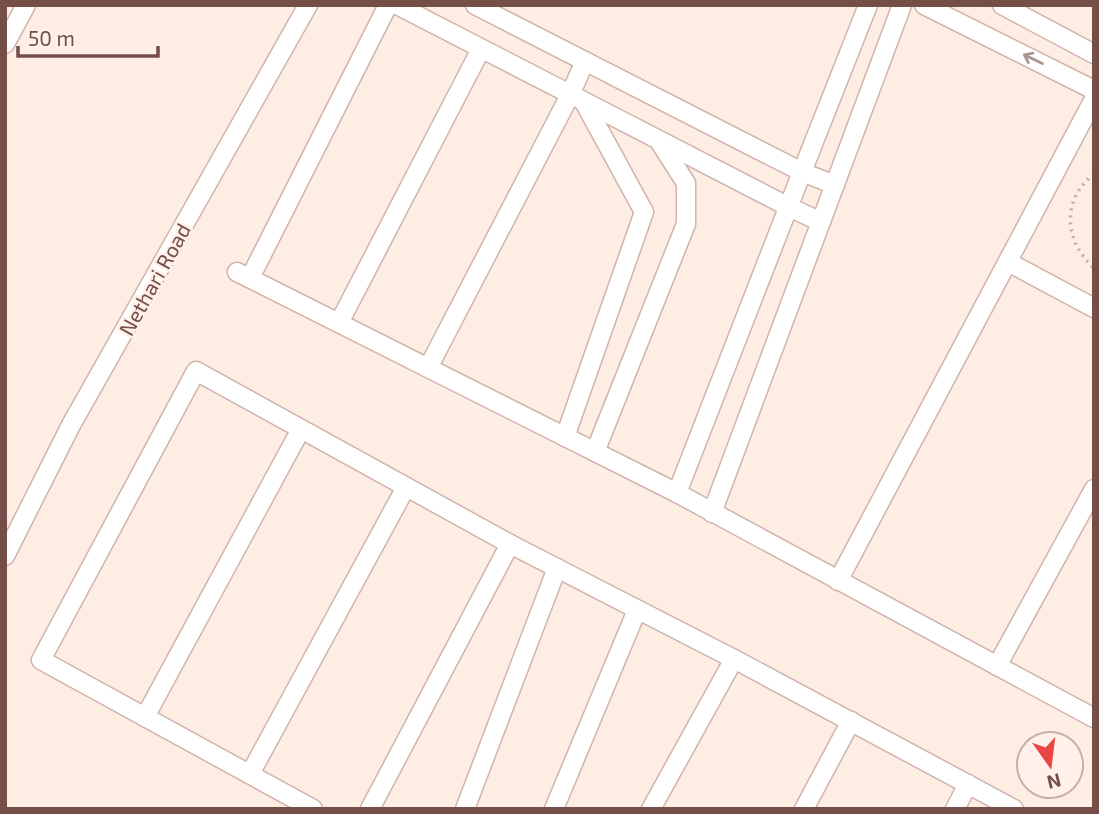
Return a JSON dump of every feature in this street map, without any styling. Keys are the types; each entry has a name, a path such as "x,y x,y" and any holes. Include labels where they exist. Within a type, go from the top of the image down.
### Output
{"street":[{"path":"5,44 26,5"},
{"name":"Nethari Road","path":"5,556 71,425 307,5"},
{"path":"388,5 244,275 677,493 1094,718"},
{"path":"397,5 789,208 821,222"},
{"path":"475,5 802,172 835,186"},
{"path":"677,493 868,5"},
{"path":"712,513 902,5"},
{"path":"924,5 1094,90"},
{"path":"1002,5 1094,54"},
{"path":"339,323 481,49"},
{"path":"428,368 577,98 585,61"},
{"path":"565,437 643,212 577,98"},
{"path":"838,581 1094,99"},
{"path":"595,452 686,224 686,183 658,140"},
{"path":"1008,262 1094,308"},
{"path":"313,809 41,660 196,372 510,544 734,659 1014,809"},
{"path":"145,717 301,429"},
{"path":"250,775 406,487"},
{"path":"997,666 1094,489"},
{"path":"370,809 510,544"},
{"path":"465,809 557,568"},
{"path":"554,809 638,610"},
{"path":"651,809 734,659"},
{"path":"804,809 851,721"},
{"path":"955,809 968,784"}],"path":[{"path":"1094,174 1082,185 1075,197 1070,222 1077,247 1094,268"}]}
